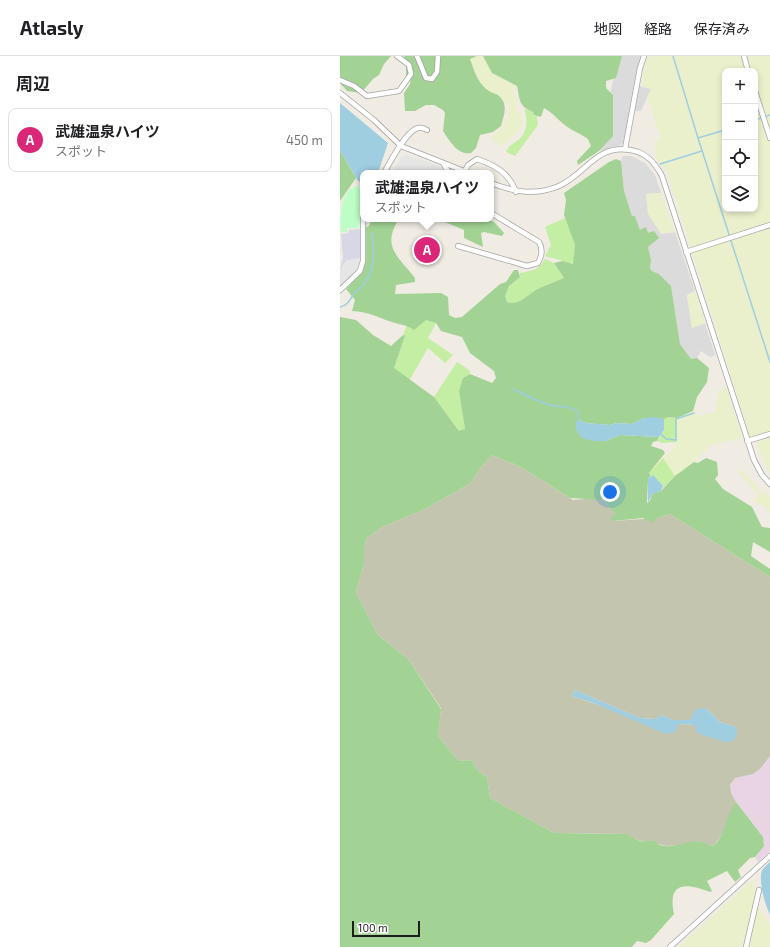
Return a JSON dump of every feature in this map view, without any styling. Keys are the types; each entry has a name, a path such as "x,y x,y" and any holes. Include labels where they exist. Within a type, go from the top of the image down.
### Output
{"street":[{"path":"340,80 354,86 367,96 395,93 399,91 411,74 409,65 397,56"},
{"path":"417,56 424,75 428,79 434,78 437,72 438,56"},
{"path":"625,149 640,68 644,56"},
{"path":"744,56 747,68"},
{"path":"340,93 374,120 401,146 462,170"},
{"path":"758,101 770,138"},
{"path":"386,170 401,146 416,128 421,127 427,130"},
{"path":"494,183 516,192 524,193 544,191 560,186 602,154 612,149 625,149 644,154 658,168 662,176 747,440 762,475 770,484"},
{"path":"467,170 468,165 477,160 494,165 512,181 516,192"},
{"path":"442,162 447,170"},
{"path":"458,246 527,266 538,263 542,252 542,246 539,242 494,215"},
{"path":"340,290 360,271 362,261 363,222"},
{"path":"686,252 770,225"},
{"path":"747,440 770,434"},
{"path":"670,947 770,856"},
{"path":"746,947 759,890"}],"shaded area":[{"path":"477,56 483,56 492,73 517,86 513,89 517,108 523,119 522,126 514,136 501,147 490,137 503,127 509,111 508,103 487,90 477,79 470,59"},
{"path":"621,56 642,56 637,85 651,89 641,111 630,111 623,143 619,146 599,151 602,147 613,80 616,78"},
{"path":"649,56 770,56 770,431 750,437 668,174 657,159 654,142 661,138 647,97 651,89 642,86 645,63"},
{"path":"407,155 440,166 442,170 394,170 401,157"},
{"path":"623,156 632,156 645,163 655,175 661,193 646,194 661,234 675,232 695,291 687,295 692,328 705,323 715,355 710,357 701,351 697,358 691,359 680,344 671,287 659,274 652,271 650,268 651,260 648,247 659,238 640,230 635,216 632,216 624,191 621,161"},
{"path":"661,193 675,232 661,234 648,214 646,194"},
{"path":"360,229 361,258 347,260 340,269 343,258 341,234 348,233 349,230"},
{"path":"361,258 357,271 340,286 340,269 345,262 349,259"},
{"path":"695,291 705,323 692,328 687,295"},
{"path":"726,387 742,438 711,445 694,462 675,476 663,458 672,451 677,442 677,418 693,411 700,416 715,412 719,391"},
{"path":"770,437 770,473 761,457 757,442"},
{"path":"492,455 521,467 573,500 597,498 603,500 615,514 613,521 657,518 670,514 770,577 770,756 760,769 753,774 735,778 730,785 731,793 736,802 726,828 714,846 697,841 681,845 666,846 656,843 654,840 647,842 633,839 627,834 554,833 490,798 487,777 479,772 471,760 459,761 438,736 441,708 408,659 378,635 356,593 364,563 364,549 367,538 382,527 425,509 471,483 481,467","holes":["575,690 640,718 656,719 661,715 673,720 691,720 706,708 720,722 736,727 679,724 675,731 572,696"]},
{"path":"740,469 755,483 760,492 770,495 770,515 766,507 753,501 759,495 737,471"},
{"path":"770,756 770,851 758,862 755,857 764,846 763,837 736,802 731,793 730,785 735,778 753,774 760,769"},
{"path":"753,879 760,910 770,924 770,947 679,947"}],"green space":[{"path":"340,56 391,56 384,64 379,75 373,79 361,93 347,91 340,83"},
{"path":"404,56 477,56 470,59 478,79 486,89 498,95 504,102 505,110 501,126 493,132 480,135 476,148 471,153 458,150 443,131 445,113 443,110 434,105 426,105 415,111 405,111 404,93 410,84 411,76 406,76 406,62"},
{"path":"483,56 622,56 616,78 606,81 606,88 613,95 613,136 599,151 578,165 577,161 591,146 588,139 566,126 544,108 541,117 534,115 533,112 528,110 520,102 517,86 492,73"},
{"path":"524,109 533,112 534,115 537,116 538,125 515,156 506,152 510,145 521,138 525,130 526,117"},
{"path":"340,150 356,178 340,201"},
{"path":"616,159 621,161 624,191 632,216 635,216 640,230 646,227 648,233 654,231 659,238 648,247 651,260 650,268 652,271 659,274 671,286 680,344 691,359 697,358 709,368 707,382 697,397 693,411 677,418 645,418 631,424 617,423 610,425 586,423 579,420 606,441 620,435 659,437 651,446 663,450 665,453 649,473 651,476 648,479 647,503 650,501 652,494 661,491 675,476 694,462 698,463 706,458 717,462 718,475 715,479 723,489 752,507 762,527 770,528 770,552 753,542 751,556 770,569 770,577 670,514 657,518 652,523 643,518 613,521 610,519 615,514 603,500 570,498 521,467 492,455 481,467 471,483 425,509 382,527 367,538 364,549 364,563 356,593 378,635 408,659 441,709 438,736 459,761 471,760 479,772 487,777 490,798 554,833 628,834 640,841 654,840 663,846 674,846 696,841 714,846 721,836 736,802 763,837 764,846 755,857 750,858 738,870 741,877 735,882 727,871 707,881 712,891 710,892 686,886 680,887 676,890 673,895 674,914 651,940 646,943 637,941 632,947 340,947 340,317 356,320 373,335 391,346 403,335 405,336 394,368 434,397 459,431 465,429 459,391 463,378 470,374 492,383 496,378 494,371 470,353 462,337 441,331 436,323 426,320 414,330 368,314 352,311 355,300 346,289 359,274 364,262 364,228 369,226 371,222 398,222 392,237 394,251 415,278 415,282 396,285 395,294 441,293 448,297 449,315 455,318 462,317 500,284 506,282 514,270 518,270 520,277 509,286 505,296 507,302 515,303 539,288 564,278 554,263 563,261 573,264 575,245 564,215 566,200 564,193 609,162"},
{"path":"356,186 360,188 359,228 347,228 347,232 341,232 342,206 347,193"},
{"path":"565,218 575,245 574,264 545,256 551,245 545,227"},
{"path":"445,222 494,222 504,233 502,236 484,232 481,233 483,247 464,238 464,230"},
{"path":"545,259 554,263 564,278 539,288 515,303 507,302 505,296 509,286 520,277 520,273 537,268"},
{"path":"426,320 436,323 428,338 453,355 445,363 428,348 409,381 394,368 405,336 403,335 407,325"},
{"path":"457,362 469,370 470,374 463,378 459,391 465,429 460,432 434,397"},
{"path":"667,417 677,418 677,442 662,443 657,441 664,430 664,419"},
{"path":"663,458 675,476 663,488 663,486 649,473"}],"water":[{"path":"340,103 388,143 379,170 360,170 360,182 358,181 340,150"},
{"path":"655,417 664,419 664,430 659,437 620,435 606,441 595,441 582,438 576,429 576,422 579,420 586,423 610,425 617,423 631,424 645,418"},
{"path":"653,475 663,486 661,491 652,494 648,503 648,479"},
{"path":"575,690 640,718 656,719 661,715 673,720 690,720 696,709 706,708 720,722 736,727 737,734 733,741 725,742 697,733 695,725 679,724 675,732 666,734 596,704 572,696"},
{"path":"770,862 770,915 763,895 761,873"}],"waterway":[{"path":"673,56 698,138"},
{"path":"758,119 770,115"},
{"path":"722,131 698,138 770,362"},
{"path":"660,164 702,151"},
{"path":"340,307 347,303 355,292 362,287 371,272 374,253 372,233"},
{"path":"513,389 543,403 572,409 578,412 579,420"},
{"path":"661,434 666,439 676,440 676,419 694,413"}],"place":[{"name":"武雄温泉ハイツ","path":"427,250"}]}
